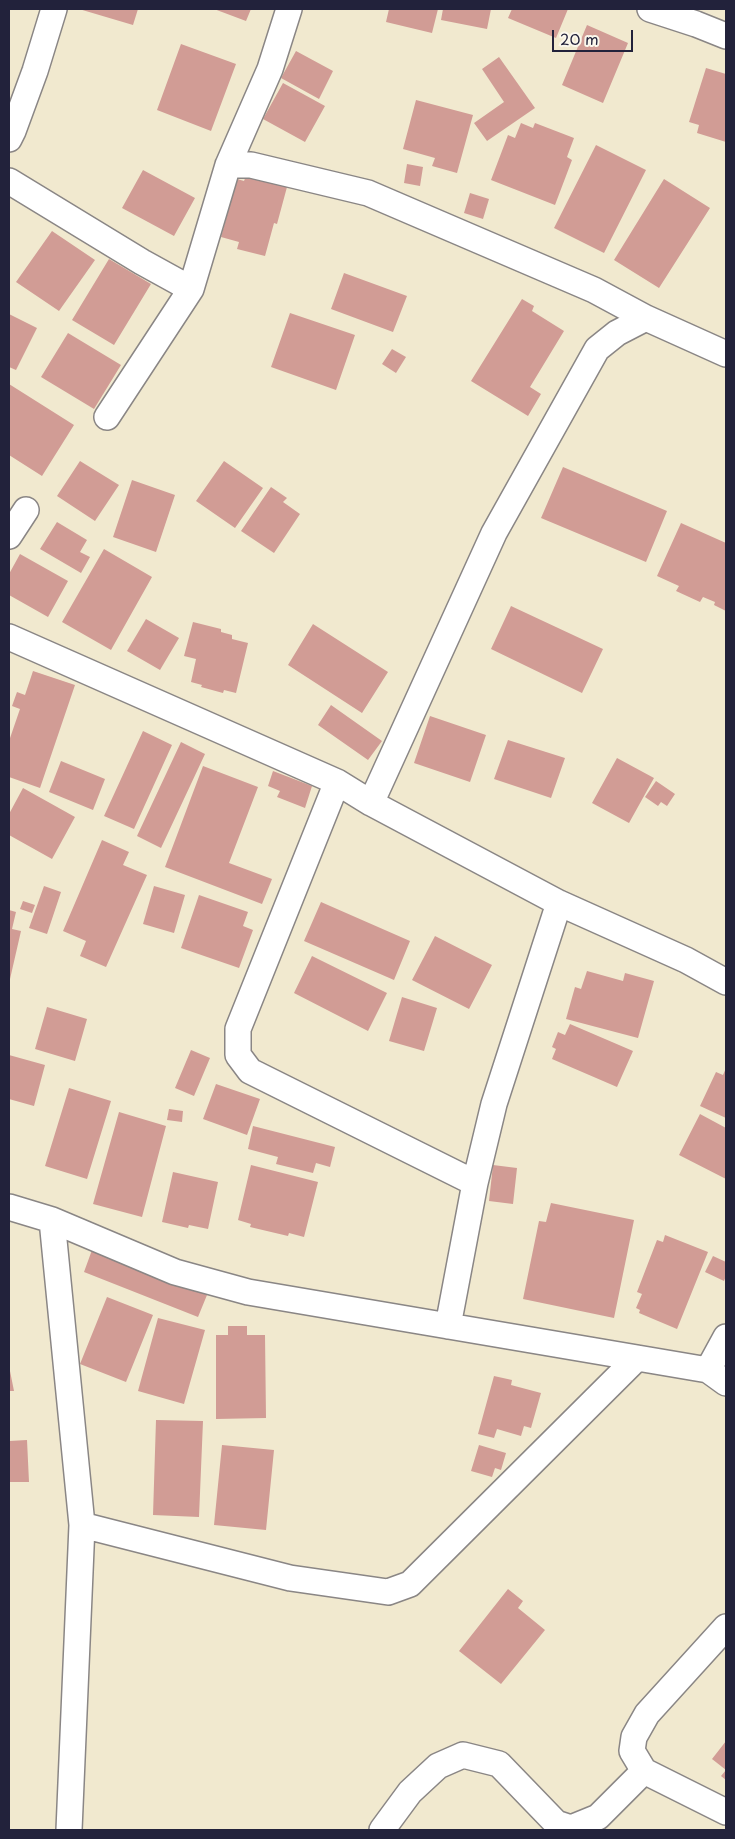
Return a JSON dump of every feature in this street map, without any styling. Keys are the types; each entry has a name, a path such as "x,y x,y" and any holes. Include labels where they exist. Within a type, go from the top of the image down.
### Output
{"street":[{"path":"9,139 35,71 54,9"},
{"path":"107,417 190,288 228,165 270,69 289,9"},
{"path":"650,9 726,36"},
{"path":"228,165 250,165 368,193 594,290 646,318 726,354"},
{"path":"9,181 142,262 190,288"},
{"path":"371,803 494,532 597,349 617,333 646,318"},
{"path":"9,536 26,510"},
{"path":"9,637 338,782 371,803 558,903 670,952 726,982"},
{"path":"338,782 238,1029 238,1055 250,1071 475,1183"},
{"path":"448,1326 475,1183 494,1104 558,903"},
{"path":"9,1207 52,1220 175,1272 248,1292 638,1358 717,1377 726,1337"},
{"path":"52,1220 82,1525 69,1830"},
{"path":"82,1525 290,1578 388,1592 410,1584 638,1358"},
{"path":"726,1627 647,1714 634,1737 632,1752 644,1771 726,1812"},
{"path":"382,1830 410,1792 438,1766 463,1755 499,1764 556,1823 571,1828 598,1817 644,1771"}],"building":[{"path":"79,9 138,9 133,25"},
{"path":"214,9 251,9 246,21"},
{"path":"389,9 438,9 432,33 386,22"},
{"path":"443,9 491,9 487,29 441,20"},
{"path":"512,9 568,9 556,38 508,18"},
{"path":"587,25 628,43 603,103 562,85"},
{"path":"181,44 236,64 211,131 157,110"},
{"path":"296,51 333,71 319,99 281,78"},
{"path":"499,57 535,108 487,141 474,123 504,102 482,69"},
{"path":"706,68 726,74 726,142 697,133 699,125 689,122"},
{"path":"283,83 325,106 305,142 263,119"},
{"path":"416,100 473,115 457,173 432,166 435,158 403,149"},
{"path":"521,123 533,128 535,123 574,138 567,157 572,160 555,205 491,180 508,135 515,138"},
{"path":"596,145 646,170 604,253 554,228"},
{"path":"407,164 423,167 420,186 404,183"},
{"path":"143,170 195,198 174,236 122,208"},
{"path":"246,176 287,187 277,224 274,223 265,256 237,249 239,242 221,237 237,179 244,181"},
{"path":"664,179 710,208 659,288 614,260"},
{"path":"470,193 489,199 483,219 464,213"},
{"path":"52,231 95,260 59,311 16,282"},
{"path":"109,259 151,284 114,345 72,320"},
{"path":"344,273 407,296 393,332 331,309"},
{"path":"522,299 534,306 532,311 564,331 530,387 541,394 528,416 471,381"},
{"path":"290,313 355,335 336,390 271,367"},
{"path":"9,314 37,328 16,370 9,367"},
{"path":"68,333 121,365 94,409 41,377"},
{"path":"392,349 406,357 396,373 382,364"},
{"path":"9,384 74,425 42,476 9,455"},
{"path":"80,461 119,485 95,521 57,496"},
{"path":"224,461 263,488 235,528 196,501"},
{"path":"563,467 667,511 646,562 541,518"},
{"path":"132,480 175,495 156,552 113,537"},
{"path":"271,487 287,498 283,502 300,514 274,553 241,531"},
{"path":"57,522 87,540 80,552 90,557 81,573 40,549"},
{"path":"681,523 726,543 726,611 714,605 715,602 703,597 700,602 676,591 679,586 657,576"},
{"path":"104,549 152,577 111,650 62,622"},
{"path":"20,554 68,581 48,617 9,595 9,574"},
{"path":"511,606 603,649 582,693 491,649"},
{"path":"146,619 179,638 160,670 127,651"},
{"path":"193,622 221,629 221,632 232,635 232,639 248,643 236,693 224,690 223,693 191,682 196,659 184,656"},
{"path":"313,624 388,672 362,713 288,665"},
{"path":"33,671 75,685 40,788 9,777 9,741 20,709 12,706 17,692 25,695"},
{"path":"331,705 382,741 368,760 318,725"},
{"path":"430,716 486,735 470,782 414,763"},
{"path":"143,731 172,745 134,829 104,816"},
{"path":"508,740 565,758 551,798 494,779"},
{"path":"181,742 205,754 161,848 137,836"},
{"path":"617,758 654,778 629,823 592,803"},
{"path":"61,761 105,779 93,810 49,792"},
{"path":"203,766 258,787 229,863 272,879 262,904 165,867"},
{"path":"273,771 312,786 305,808 277,797 280,791 268,786"},
{"path":"656,781 675,794 667,806 661,802 658,806 645,797"},
{"path":"23,788 75,817 52,859 9,835 9,814"},
{"path":"102,840 129,852 123,865 147,875 106,967 80,956 86,941 63,931"},
{"path":"44,886 61,892 47,934 29,928"},
{"path":"154,886 185,895 174,933 143,924"},
{"path":"199,895 248,912 243,926 253,930 239,968 181,948"},
{"path":"23,901 35,905 32,913 20,909"},
{"path":"321,902 410,941 394,980 304,941"},
{"path":"9,910 16,912 12,929 21,931 10,979"},
{"path":"435,936 492,965 469,1009 412,980"},
{"path":"312,956 387,993 368,1031 294,993"},
{"path":"587,971 623,981 625,973 654,981 638,1038 566,1019 575,987 581,989"},
{"path":"402,997 437,1008 424,1051 389,1041"},
{"path":"47,1007 87,1019 75,1061 35,1049"},
{"path":"570,1024 633,1051 617,1087 552,1059 556,1049 552,1047 558,1032 565,1035"},
{"path":"191,1050 210,1058 194,1096 175,1088"},
{"path":"9,1055 45,1065 34,1106 9,1099"},
{"path":"726,1068 726,1118 700,1106 716,1072 723,1075"},
{"path":"216,1084 260,1099 247,1135 203,1119"},
{"path":"69,1088 111,1101 87,1179 45,1166"},
{"path":"169,1109 183,1111 182,1122 167,1120"},
{"path":"119,1112 166,1126 142,1217 93,1204"},
{"path":"700,1114 726,1128 726,1179 679,1155"},
{"path":"253,1126 335,1147 330,1167 316,1163 313,1173 276,1164 278,1157 248,1149"},
{"path":"251,1165 318,1182 304,1237 289,1233 288,1236 250,1227 251,1224 238,1220"},
{"path":"493,1165 517,1168 513,1204 489,1201"},
{"path":"173,1172 218,1182 208,1229 189,1225 188,1228 162,1222"},
{"path":"551,1203 634,1220 614,1318 523,1299 539,1221 546,1222"},
{"path":"665,1235 708,1252 677,1329 639,1313 640,1310 636,1308 642,1294 637,1292 657,1240 663,1242"},
{"path":"92,1250 207,1295 198,1317 84,1272"},
{"path":"713,1256 726,1262 724,1281 705,1272"},
{"path":"107,1297 153,1315 126,1382 80,1364"},
{"path":"158,1318 205,1330 184,1404 138,1391"},
{"path":"228,1326 247,1326 247,1335 265,1335 266,1418 216,1419 216,1335 228,1335"},
{"path":"9,1366 14,1391 9,1391"},
{"path":"494,1376 512,1380 511,1385 541,1393 531,1428 524,1426 521,1436 497,1429 494,1438 478,1434"},
{"path":"156,1420 203,1421 199,1517 153,1515"},
{"path":"27,1440 29,1482 9,1482 9,1441"},
{"path":"222,1445 274,1450 266,1530 214,1525"},
{"path":"479,1445 506,1453 501,1470 495,1468 492,1477 471,1471"},
{"path":"508,1589 523,1601 518,1608 545,1630 501,1684 459,1651"},
{"path":"726,1741 726,1770 712,1759"},
{"path":"726,1770 726,1780 721,1776"}]}
